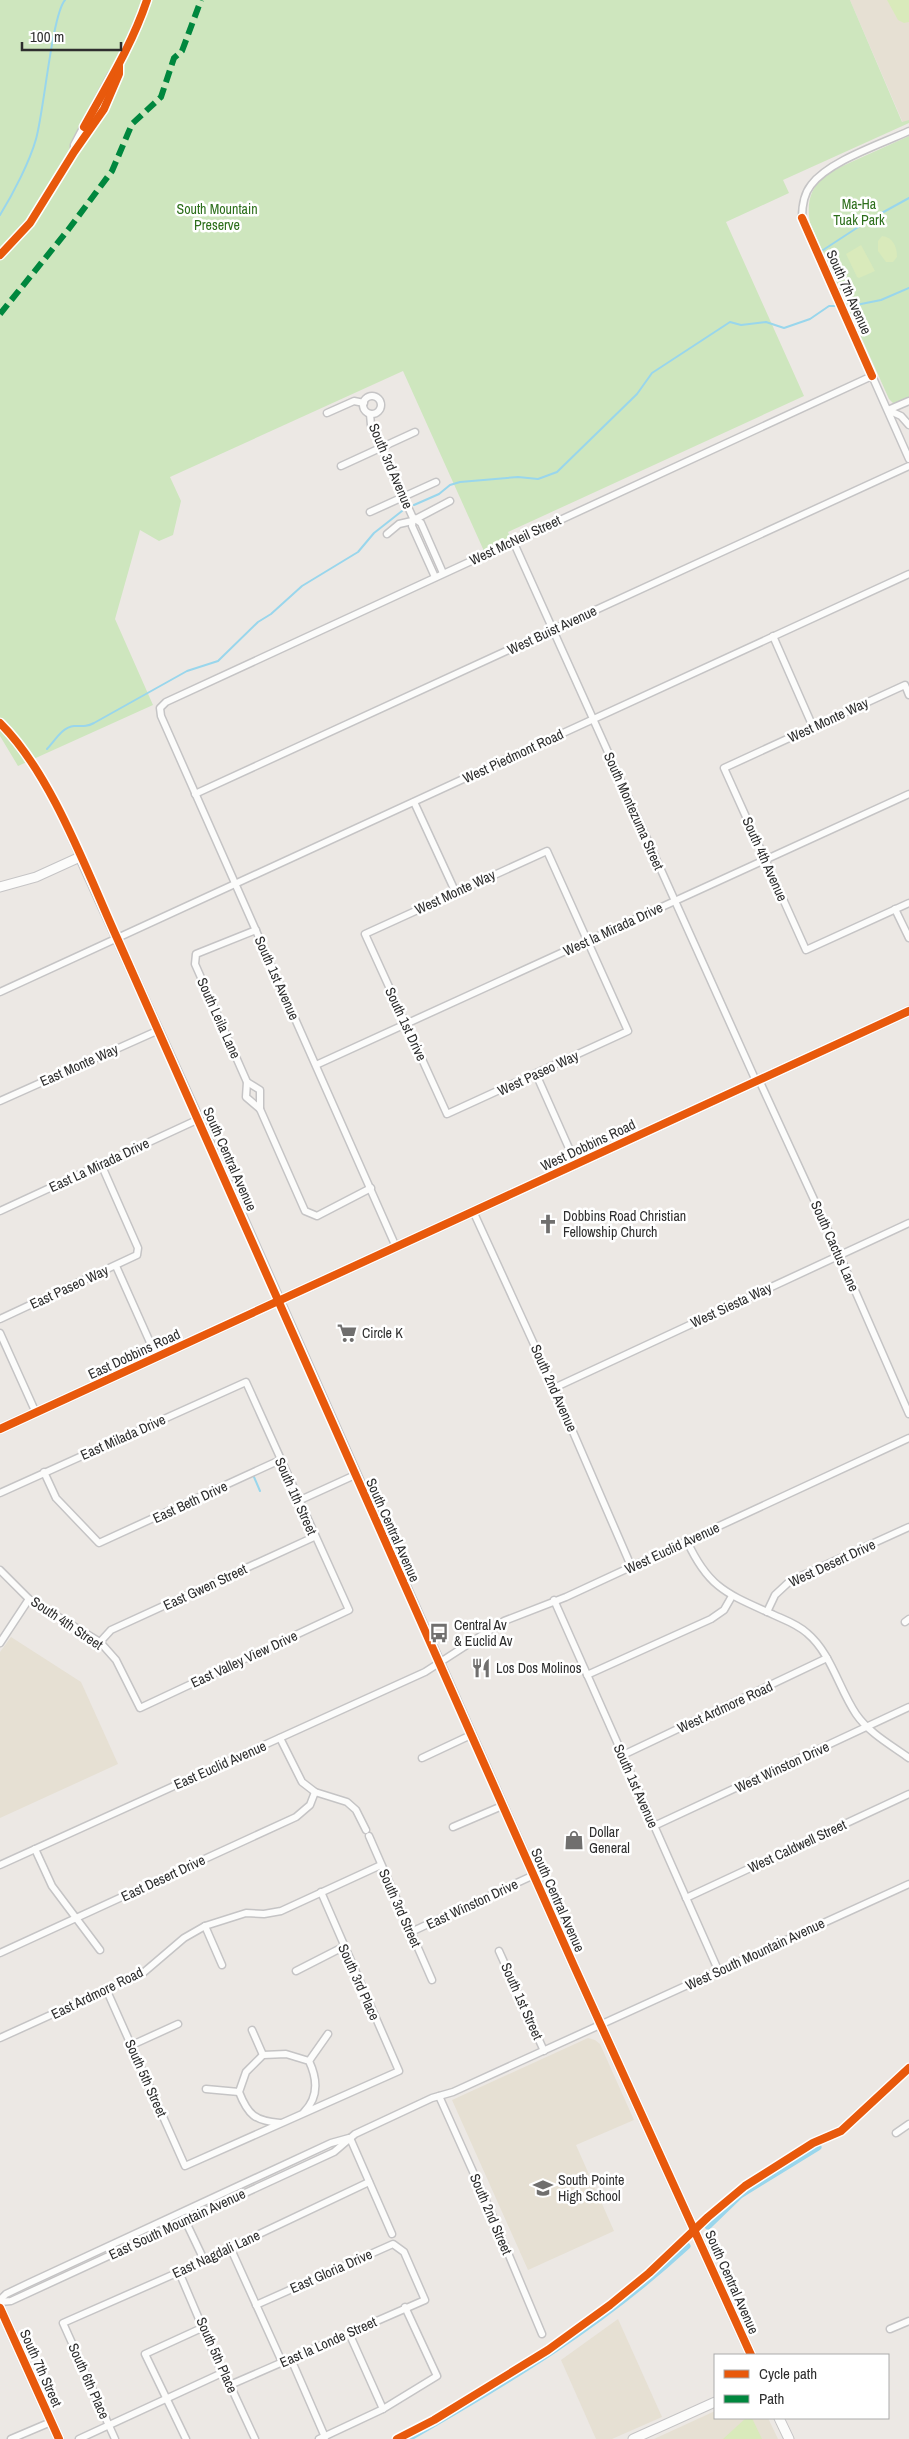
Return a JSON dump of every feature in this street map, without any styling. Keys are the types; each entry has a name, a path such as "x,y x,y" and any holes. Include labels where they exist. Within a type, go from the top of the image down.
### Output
{"main road":[{"path":"0,887 36,877 80,857"},
{"name":"South Central Avenue","path":"80,857 199,1119 502,1806 751,2354"},
{"name":"West Dobbins Road","path":"278,1301 909,1011"},
{"name":"East Dobbins Road","path":"0,1430 278,1301"},
{"name":"South 7th Street","path":"0,2308 58,2439"},
{"path":"633,2439 714,2402"},
{"path":"779,2419 789,2439"}],"street":[{"path":"74,152 74,145 95,103 111,75 119,66 147,0"},
{"path":"0,255 20,236 34,218 74,152 104,109 119,74 119,66"},
{"name":"South 7th Avenue","path":"909,132 837,163 811,185 802,203 802,218 909,459"},
{"name":"West McNeil Street","path":"160,708 166,702 872,376"},
{"name":"South 3rd Avenue","path":"370,414 379,410 380,401 371,396 364,403 365,410 370,414 371,425 414,519 435,577"},
{"path":"888,410 909,400"},
{"path":"327,413 354,401 364,403"},
{"name":"South 7th Avenue","path":"888,410 901,416 909,425"},
{"path":"341,466 414,432"},
{"name":"West Buist Avenue","path":"195,794 909,466"},
{"path":"370,512 436,482"},
{"path":"387,534 400,524 450,501"},
{"name":"South 3rd Avenue","path":"414,519 421,523 443,573"},
{"name":"South Montezuma Street","path":"513,541 757,1080"},
{"name":"West Piedmont Road","path":"0,992 909,574"},
{"path":"773,636 813,727"},
{"name":"West Monte Way","path":"724,768 905,685 909,695"},
{"name":"South 1st Avenue","path":"160,708 160,716 396,1247"},
{"name":"South Central Avenue","path":"0,723 22,750 46,787 80,857"},
{"name":"South 4th Avenue","path":"724,768 806,950 896,909"},
{"name":"West la Mirada Drive","path":"316,1065 909,794"},
{"path":"414,802 456,891"},
{"name":"West Monte Way","path":"364,934 546,851 588,941"},
{"path":"909,903 896,909 909,938"},
{"name":"South Leila Lane","path":"256,930 196,954 195,964 247,1082 246,1097 260,1108"},
{"name":"South 1st Drive","path":"364,934 447,1114"},
{"name":"West Paseo Way","path":"447,1114 628,1031 588,941"},
{"name":"East Monte Way","path":"0,1102 159,1030"},
{"path":"536,1074 576,1164"},
{"name":"South Cactus Lane","path":"757,1080 839,1254 909,1414"},
{"name":"South Leila Lane","path":"247,1082 260,1090 260,1108 305,1211 317,1216 371,1188"},
{"name":"East La Mirada Drive","path":"0,1210 199,1119"},
{"name":"East Paseo Way","path":"0,1319 137,1255 138,1248 101,1164"},
{"name":"South 2nd Avenue","path":"473,1211 554,1388 631,1566"},
{"name":"West Siesta Way","path":"554,1388 909,1222"},
{"path":"116,1266 157,1358"},
{"path":"0,1333 36,1413"},
{"name":"South 1th Street","path":"246,1382 314,1537 349,1610"},
{"name":"East Milada Drive","path":"0,1493 246,1382"},
{"name":"West Euclid Avenue","path":"439,1664 487,1630 554,1600 566,1597 909,1438"},
{"name":"East Beth Drive","path":"44,1472 56,1498 99,1543 280,1460"},
{"path":"298,1501 355,1475"},
{"name":"West Desert Drive","path":"767,1612 775,1595 790,1581 909,1527"},
{"name":"East Gwen Street","path":"100,1642 111,1630 314,1537"},
{"path":"687,1541 702,1570 732,1596 797,1625 808,1633 827,1658 851,1706 867,1727 909,1758"},
{"name":"South 4th Street","path":"0,1570 29,1599 100,1642 116,1660 140,1708"},
{"path":"588,1675 711,1619 724,1610 732,1596"},
{"path":"0,1643 29,1599"},
{"name":"South 1st Avenue","path":"554,1600 718,1972"},
{"name":"East Valley View Drive","path":"140,1708 349,1610"},
{"name":"West Ardmore Road","path":"623,1755 827,1658"},
{"name":"East Euclid Avenue","path":"0,1865 439,1664"},
{"name":"West Winston Drive","path":"654,1826 909,1707"},
{"path":"422,1758 471,1735"},
{"path":"280,1738 296,1775 302,1782 315,1792 347,1802 352,1794"},
{"name":"East Desert Drive","path":"0,1953 296,1817 310,1805 315,1792"},
{"name":"West Caldwell Street","path":"686,1898 909,1794"},
{"name":"South 3rd Street","path":"347,1802 356,1810 367,1833 432,1980"},
{"path":"453,1827 502,1806"},
{"path":"35,1849 52,1886 100,1950"},
{"name":"East Ardmore Road","path":"0,2038 143,1973 184,1938 205,1926 246,1913 264,1914 281,1911 381,1865"},
{"name":"East Winston Drive","path":"411,1932 534,1876"},
{"name":"West South Mountain Avenue","path":"602,2024 909,1884"},
{"name":"South 3rd Place","path":"302,2114 399,2071 343,1948 321,1892"},
{"path":"205,1926 222,1965"},
{"path":"296,1971 343,1948"},
{"name":"South 1st Street","path":"499,1951 544,2051"},
{"name":"South 5th Street","path":"107,1991 185,2166 282,2123"},
{"path":"132,2045 178,2024"},
{"name":"East South Mountain Avenue","path":"0,2301 6,2294 331,2143 350,2138 439,2096 453,2092 602,2024"},
{"path":"252,2030 263,2055"},
{"path":"309,2061 328,2034"},
{"path":"286,2054 309,2061 316,2075 316,2089 312,2101 302,2114 282,2123 261,2119 246,2110 239,2092 246,2072 263,2055 286,2054"},
{"path":"206,2089 239,2092"},
{"name":"South 2nd Street","path":"439,2096 487,2203 542,2334"},
{"path":"896,2133 909,2124"},
{"path":"350,2138 392,2234"},
{"name":"East South Mountain Avenue","path":"0,2301 11,2301 334,2152 350,2138"},
{"name":"East Nagdali Lane","path":"62,2323 179,2272 369,2182"},
{"path":"182,2213 204,2260"},
{"name":"East Gloria Drive","path":"256,2305 393,2244 404,2252"},
{"path":"230,2248 282,2362"},
{"name":"East la Londe Street","path":"230,2385 405,2307 425,2300 404,2252"},
{"name":"South 5th Place","path":"179,2272 222,2373 230,2385 255,2439"},
{"path":"291,2359 322,2438 383,2409 437,2376 405,2307"},
{"path":"890,2329 909,2321"},
{"name":"South 6th Place","path":"62,2323 115,2439"},
{"path":"186,2439 146,2354 204,2327"},
{"path":"349,2333 383,2409"},
{"path":"79,2439 222,2373"},
{"path":"12,2439 51,2422"}],"shaded area":[{"path":"850,0 909,0 909,120 903,123"},
{"path":"11,1637 81,1682 118,1764 0,1818 0,1652"},
{"name":"South Pointe High School","path":"588,2038 600,2044 634,2120 576,2145 614,2231 528,2270 452,2100"},
{"path":"618,2319 662,2417 612,2439 596,2439 561,2360"},
{"path":"714,2411 714,2419 768,2419 778,2439 654,2439"}],"green space":[{"name":"South Mountain Preserve","path":"0,0 850,0 902,122 909,120 909,123 783,180 789,193 726,222 804,396 508,532 511,540 484,551 403,371 170,477 181,501 173,535 159,541 140,530 115,619 153,705 18,766 0,736"},
{"path":"887,0 909,0 909,22 904,23 898,20"},
{"name":"Ma-Ha Tuak Park","path":"909,136 909,398 894,404 889,399 810,223 809,209 810,198 814,189 827,175 836,169"},
{"path":"882,236 892,240 895,246 897,257 893,262 886,262 878,251 878,241"},
{"path":"861,245 875,271 859,278 846,254"},
{"path":"745,2419 752,2419 762,2439 723,2439"}],"waterway":[{"path":"0,215 21,177 36,139 52,43 60,9 65,0"},
{"path":"820,252 869,220 909,198"},
{"path":"414,505 439,494 450,485 460,482 518,477 538,479 557,472 637,394 652,373 730,322 741,325 766,322 784,328 810,319 829,306 851,306 881,300 909,288"},
{"path":"47,749 66,729 91,724 187,671 218,661 258,622 271,614 302,586 358,552 374,533 402,511"},
{"path":"254,1477 260,1491"},
{"path":"708,2226 740,2195 818,2147"},
{"path":"407,2439 517,2374 587,2327 621,2302 687,2246"}],"marked path":[{"path":"0,314 68,230 112,171 132,124 161,97 174,58 182,51 201,0"}],"cycle path":[{"path":"84,127 127,49 147,0"},
{"path":"0,255 30,223 74,152 104,109 119,74 119,66"},
{"path":"802,218 872,376"},
{"path":"0,723 36,768 80,854 574,1966 751,2354"},
{"path":"0,1429 909,1011"},
{"path":"397,2439 434,2420 548,2350 610,2305 649,2273 708,2217 745,2186 813,2143 841,2131 909,2068"},
{"path":"0,2308 59,2439"}],"place":[{"name":"Dobbins Road Christian Fellowship Church","path":"548,1224"},
{"name":"Circle K","path":"347,1333"},
{"name":"Central Av & Euclid Av","path":"439,1633"},
{"name":"Los Dos Molinos","path":"481,1668"},
{"name":"Dollar General","path":"574,1840"},
{"name":"South Pointe High School","path":"543,2188"}]}
